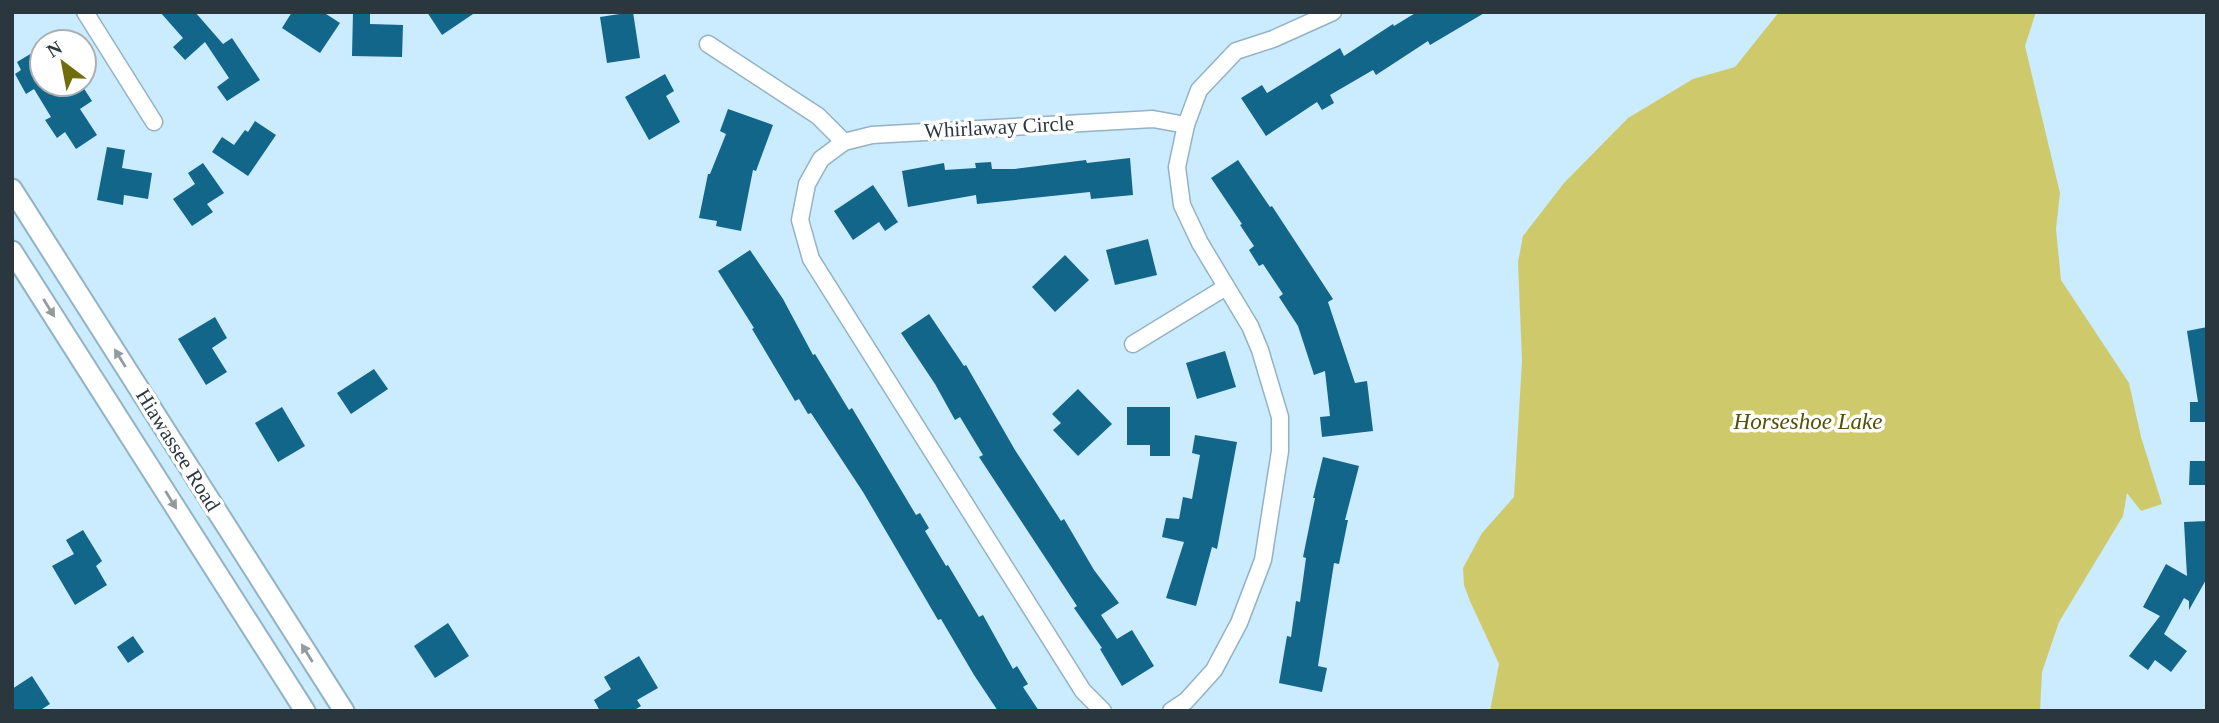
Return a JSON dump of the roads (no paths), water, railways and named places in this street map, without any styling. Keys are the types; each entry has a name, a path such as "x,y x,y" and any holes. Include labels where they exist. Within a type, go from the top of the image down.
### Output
{"street":[{"path":"85,12 154,122"},
{"path":"1171,711 1186,701 1214,670 1239,623 1263,560 1280,451 1280,417 1250,326 1200,243 1182,205 1177,167 1186,125 1199,90 1236,51 1333,12"},
{"path":"708,44 818,116 844,142"},
{"name":"Whirlaway Circle","path":"1103,711 1083,691 811,259 800,220 807,184 821,159 844,142 889,133 1153,119 1186,125"},
{"name":"Hiawassee Road","path":"12,189 344,711"},
{"name":"Hiawassee Road","path":"12,251 305,711"},
{"path":"1133,344 1226,287"}],"water":[{"name":"Horseshoe Lake","path":"1779,12 2036,12 2025,46 2060,193 2056,229 2061,280 2129,383 2141,437 2162,504 2141,511 2127,493 2123,516 2059,622 2042,672 2040,711 1490,711 1499,664 1464,585 1463,568 1482,533 1514,497 1522,361 1518,262 1523,236 1564,183 1628,118 1693,79 1735,67"}]}
